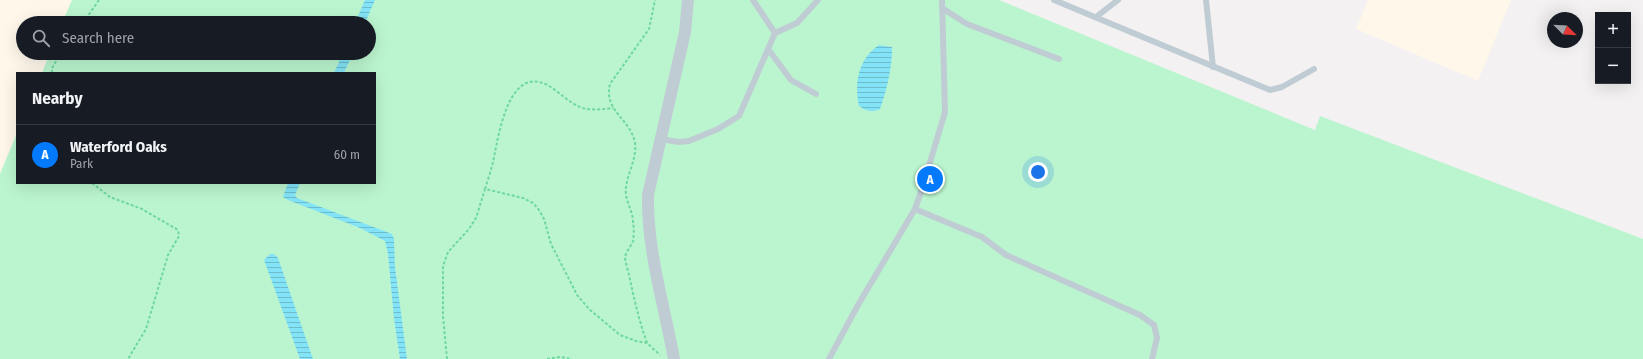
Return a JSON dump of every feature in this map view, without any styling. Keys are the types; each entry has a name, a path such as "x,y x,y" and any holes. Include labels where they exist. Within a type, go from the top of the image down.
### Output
{"street":[{"path":"674,359 651,245 647,214 648,195 686,32 688,0"}],"lane":[{"path":"753,0 776,33"},
{"path":"661,139 678,142 689,141 718,129 739,116 776,33 797,23 818,0"},
{"path":"828,359 858,305 915,210 945,112 942,0"},
{"path":"1054,0 1270,90 1282,87 1314,69"},
{"path":"1096,17 1118,0"},
{"path":"1206,0 1213,67"},
{"path":"942,8 967,24 1060,59"},
{"path":"768,48 791,80 816,94"},
{"path":"915,210 982,237 1006,255 1140,315 1154,325 1157,338 1152,359"}],"path":[{"path":"88,16 99,0"},
{"path":"655,0 650,29 610,84 609,95 613,108 629,127 635,144 635,158 626,187 626,200 633,220 633,237 625,257 637,309 647,342 665,359"},
{"path":"52,72 52,68 57,60"},
{"path":"447,359 443,316 443,266 448,252 469,229 476,218 494,158 499,132 511,97 518,89 528,83 538,82 548,86 587,109 613,108"},
{"path":"93,184 110,197 142,209 179,232 179,236 168,255 146,329 128,359"},
{"path":"485,189 524,198 533,203 544,219 551,244 577,295 585,305 620,335 636,341 647,342"},
{"path":"547,359 560,357 572,359"}],"shaded area":[{"path":"0,0 72,0 65,16 16,16 16,60 47,60 42,72 16,72 16,135 0,174"},
{"path":"1368,0 1511,0 1478,81 1356,29"}],"green space":[{"path":"72,0 999,0 1315,130 1320,116 1643,239 1643,359 0,359 0,174 16,135 16,184 376,184 376,72 42,72 47,60 376,60 376,16 65,16"}],"water":[{"path":"365,0 375,0 368,16 358,16"},
{"path":"879,45 892,47 890,71 880,109 869,111 859,106 857,89 859,72 866,57"},
{"path":"340,60 350,60 344,72 334,72"},
{"path":"288,184 300,184 295,195 297,198 392,234 394,239 395,267 407,359 400,359 394,319 388,254 385,241 360,228 283,197"},
{"path":"270,254 274,254 278,258 313,359 300,359 264,260"}],"place":[{"name":"Waterford Oaks","path":"930,179"}]}
